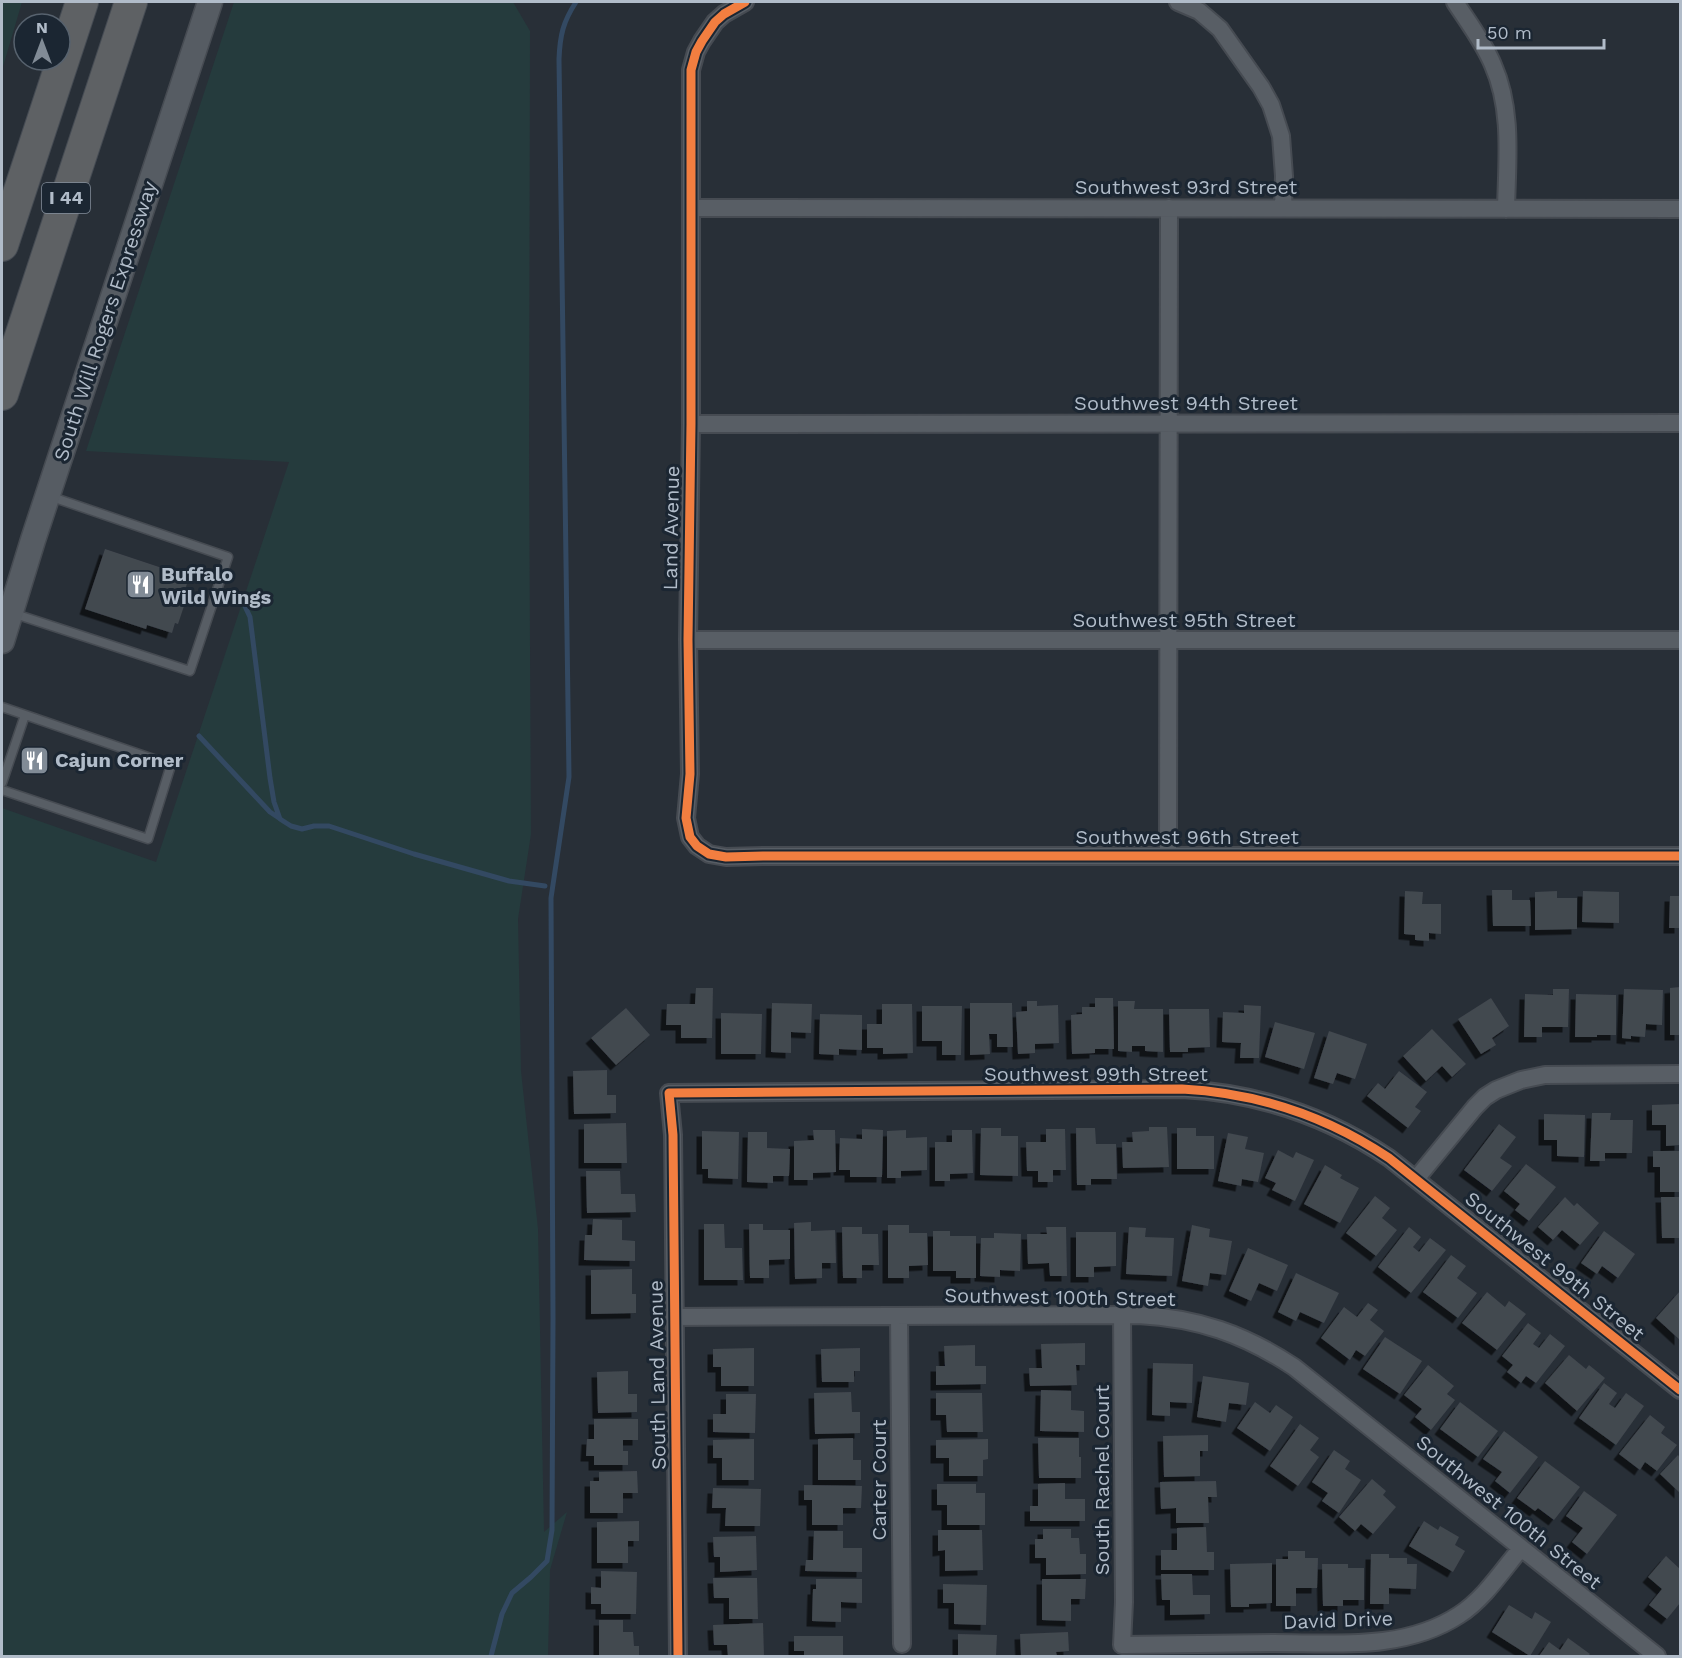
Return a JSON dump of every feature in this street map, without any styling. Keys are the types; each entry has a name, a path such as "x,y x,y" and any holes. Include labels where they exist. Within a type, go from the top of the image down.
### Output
{"highway":[{"name":"I 44","path":"2,245 82,2"},
{"name":"I 44","path":"2,394 131,2"}],"main road":[{"name":"South Will Rogers Expressway","path":"2,641 210,2"}],"street":[{"name":"Land Avenue","path":"697,846 690,837 686,825 690,774 688,640 691,424 691,70 702,41 715,22 723,14 745,2"},
{"path":"1178,2 1199,11 1220,29 1271,105 1281,136 1284,176 1283,208"},
{"path":"1455,2 1494,66 1502,92 1507,132 1506,209"},
{"name":"Southwest 93rd Street","path":"691,208 1680,209"},
{"path":"1168,208 1168,855"},
{"name":"Southwest 94th Street","path":"691,424 1680,423"},
{"name":"Southwest 95th Street","path":"688,640 1680,640"},
{"name":"Southwest 96th Street","path":"697,846 709,854 726,857 1680,856"},
{"path":"1416,1179 1474,1107 1496,1090 1521,1080 1545,1075 1680,1074"},
{"name":"Southwest 99th Street","path":"669,1092 1172,1089 1207,1090 1272,1103 1318,1119 1371,1146 1416,1179 1680,1390"},
{"name":"South Land Avenue","path":"669,1092 673,1135 678,1656"},
{"name":"Southwest 100th Street","path":"674,1317 1122,1314 1190,1320 1240,1336 1276,1355 1311,1381 1657,1656"},
{"name":"South Rachel Court","path":"1122,1314 1124,1602 1122,1645"},
{"name":"Carter Court","path":"900,1316 902,1644"},
{"name":"David Drive","path":"1122,1645 1362,1642 1403,1638 1433,1629 1462,1613 1482,1594 1521,1548"}],"lane":[{"path":"11,613 190,671 228,556 48,496"},
{"path":"2,707 171,765 148,839 2,790"},
{"path":"2,783 25,715"}],"green space":[{"path":"2,2 22,2 19,12 12,12 12,36 2,70"},
{"path":"234,2 513,2 530,31 531,834 518,919 521,1071 538,1229 544,1532 567,1512 550,1570 548,1656 2,1656 2,808 156,862 289,462 86,451"}],"building":[{"name":"Buffalo Wild Wings","path":"105,549 189,577 184,593 188,594 178,624 175,623 172,633 147,625 146,629 85,609"},
{"path":"1492,890 1512,890 1512,900 1530,900 1531,926 1493,926"},
{"path":"1405,891 1423,892 1422,904 1441,904 1441,934 1429,933 1429,941 1415,940 1415,935 1404,934"},
{"path":"1557,891 1557,898 1577,898 1577,929 1535,930 1535,892"},
{"path":"1583,891 1619,892 1619,923 1582,922"},
{"path":"1670,896 1680,896 1680,928 1669,928"},
{"path":"1680,987 1680,1035 1670,1035 1670,988"},
{"path":"696,988 713,988 712,1038 681,1038 681,1025 666,1025 667,1004 695,1004"},
{"path":"1553,989 1569,989 1568,1027 1542,1027 1542,1037 1524,1037 1525,994 1553,995"},
{"path":"1624,989 1663,990 1662,1025 1646,1024 1645,1037 1622,1038"},
{"path":"1576,994 1616,995 1616,1035 1575,1037"},
{"path":"1095,998 1113,998 1114,1049 1095,1049 1095,1053 1072,1054 1071,1015 1082,1014 1082,1007 1095,1007"},
{"path":"1491,998 1509,1026 1492,1038 1496,1045 1481,1054 1458,1019"},
{"path":"1027,1001 1037,1001 1037,1006 1058,1005 1059,1043 1035,1044 1035,1053 1018,1054 1016,1012 1027,1011"},
{"path":"1118,1001 1135,1001 1134,1009 1163,1009 1163,1052 1145,1051 1145,1046 1132,1046 1132,1052 1118,1051"},
{"path":"772,1003 812,1004 811,1033 791,1032 791,1053 771,1052"},
{"path":"970,1003 1012,1003 1013,1047 997,1047 997,1034 989,1034 990,1054 970,1055"},
{"path":"882,1004 912,1004 913,1053 883,1054 883,1048 867,1048 867,1024 882,1024"},
{"path":"1244,1005 1261,1006 1259,1058 1240,1058 1241,1043 1222,1042 1223,1012 1244,1013"},
{"path":"922,1006 962,1006 961,1055 942,1055 942,1041 922,1041"},
{"path":"626,1008 650,1035 616,1065 591,1038"},
{"path":"1169,1009 1209,1009 1210,1047 1188,1048 1188,1052 1170,1052"},
{"path":"721,1013 762,1014 761,1054 721,1054"},
{"path":"820,1014 862,1015 862,1050 839,1049 839,1055 819,1054"},
{"path":"1275,1022 1315,1033 1304,1069 1265,1057"},
{"path":"1432,1029 1466,1064 1452,1077 1442,1066 1426,1081 1403,1056"},
{"path":"1329,1031 1367,1044 1355,1079 1337,1073 1333,1084 1314,1078"},
{"path":"607,1070 607,1095 616,1095 616,1113 574,1114 573,1071"},
{"path":"1399,1071 1427,1092 1415,1107 1421,1111 1408,1128 1367,1096 1378,1083 1385,1089"},
{"path":"1680,1104 1680,1145 1666,1146 1666,1125 1652,1125 1652,1105"},
{"path":"1592,1113 1611,1113 1610,1120 1633,1120 1632,1153 1605,1153 1605,1161 1590,1161"},
{"path":"1544,1114 1585,1115 1584,1157 1557,1156 1557,1140 1544,1140"},
{"path":"626,1123 627,1163 584,1163 584,1124"},
{"path":"1499,1124 1516,1137 1500,1158 1512,1166 1492,1191 1464,1170"},
{"path":"1149,1127 1167,1127 1169,1167 1123,1168 1122,1142 1133,1142 1132,1132 1149,1131"},
{"path":"981,1128 1001,1128 1001,1136 1018,1136 1018,1176 980,1175"},
{"path":"1076,1128 1095,1128 1096,1144 1116,1144 1117,1179 1091,1179 1091,1185 1077,1185"},
{"path":"1177,1128 1196,1128 1196,1136 1214,1136 1214,1169 1177,1169"},
{"path":"862,1129 883,1130 882,1177 850,1177 850,1170 839,1170 840,1138 862,1139"},
{"path":"1046,1129 1065,1129 1066,1170 1053,1170 1053,1182 1038,1182 1038,1171 1027,1171 1026,1142 1046,1142"},
{"path":"813,1130 835,1130 836,1172 813,1173 813,1180 794,1180 794,1141 814,1140"},
{"path":"906,1130 906,1138 927,1137 927,1170 901,1171 901,1178 887,1178 887,1131"},
{"path":"952,1130 972,1130 973,1173 950,1174 950,1181 935,1181 935,1142 952,1142"},
{"path":"702,1131 739,1132 738,1179 708,1178 708,1169 702,1169"},
{"path":"748,1132 767,1132 767,1148 790,1149 789,1176 773,1176 773,1183 747,1182"},
{"path":"1228,1133 1248,1137 1245,1149 1264,1153 1258,1182 1242,1179 1241,1186 1218,1181"},
{"path":"1278,1150 1293,1158 1296,1152 1314,1160 1295,1201 1272,1190 1276,1183 1265,1178"},
{"path":"1653,1151 1680,1151 1680,1192 1660,1192 1660,1167 1653,1167"},
{"path":"1526,1164 1556,1187 1529,1221 1515,1210 1520,1204 1504,1191"},
{"path":"1325,1165 1342,1175 1340,1178 1359,1188 1340,1223 1304,1204"},
{"path":"586,1171 620,1171 621,1194 635,1194 636,1212 587,1213"},
{"path":"1375,1196 1390,1208 1382,1218 1397,1230 1376,1256 1346,1233"},
{"path":"1565,1197 1574,1206 1577,1203 1599,1223 1580,1245 1562,1230 1553,1240 1538,1227"},
{"path":"1661,1197 1680,1197 1680,1238 1662,1238"},
{"path":"593,1219 622,1220 622,1240 635,1241 635,1261 584,1260 585,1235 592,1235"},
{"path":"811,1222 811,1231 835,1230 836,1263 822,1263 822,1278 795,1279 794,1223"},
{"path":"704,1224 724,1224 725,1248 742,1248 743,1280 704,1280"},
{"path":"749,1224 763,1224 763,1230 790,1230 790,1259 769,1260 769,1278 750,1278"},
{"path":"888,1225 909,1225 909,1233 927,1233 928,1265 909,1266 909,1278 888,1278"},
{"path":"1192,1225 1210,1229 1209,1237 1232,1241 1226,1275 1210,1273 1208,1286 1182,1281"},
{"path":"842,1227 862,1227 862,1234 878,1234 879,1265 862,1265 862,1278 843,1278"},
{"path":"1046,1227 1066,1227 1067,1276 1050,1276 1049,1263 1028,1264 1027,1234 1047,1234"},
{"path":"1129,1227 1146,1228 1145,1237 1174,1238 1172,1276 1126,1274"},
{"path":"1409,1227 1421,1237 1413,1247 1419,1252 1430,1238 1446,1250 1411,1293 1378,1267"},
{"path":"933,1231 950,1231 950,1236 976,1236 976,1278 956,1278 956,1271 933,1271"},
{"path":"1604,1231 1635,1254 1618,1278 1602,1266 1597,1274 1581,1263"},
{"path":"1076,1232 1116,1232 1116,1266 1094,1267 1094,1277 1076,1277"},
{"path":"994,1233 1021,1234 1020,1271 1000,1270 1000,1277 980,1276 981,1238 994,1238"},
{"path":"1248,1248 1288,1265 1277,1291 1259,1283 1251,1301 1229,1291"},
{"path":"1451,1255 1466,1266 1457,1278 1477,1293 1458,1318 1423,1292"},
{"path":"632,1269 632,1294 636,1294 636,1313 591,1314 591,1270"},
{"path":"1296,1273 1339,1293 1324,1323 1300,1312 1296,1321 1278,1312"},
{"path":"1680,1291 1680,1340 1656,1318"},
{"path":"1487,1292 1505,1307 1509,1301 1526,1314 1497,1350 1462,1323"},
{"path":"1368,1303 1378,1310 1370,1320 1384,1331 1365,1356 1356,1350 1350,1360 1321,1338 1344,1307 1357,1317"},
{"path":"1528,1323 1541,1333 1533,1344 1539,1348 1550,1334 1565,1346 1536,1383 1526,1376 1521,1383 1507,1372 1513,1365 1502,1356"},
{"path":"1385,1337 1422,1361 1400,1394 1363,1369"},
{"path":"1085,1343 1085,1365 1076,1365 1077,1385 1030,1386 1029,1368 1042,1368 1041,1344"},
{"path":"975,1345 975,1366 986,1366 986,1384 936,1385 936,1366 945,1366 944,1346"},
{"path":"754,1348 754,1386 721,1386 721,1367 713,1367 713,1349"},
{"path":"860,1348 860,1371 854,1371 854,1382 822,1382 821,1349"},
{"path":"1569,1355 1586,1369 1589,1365 1605,1378 1577,1411 1545,1383"},
{"path":"1153,1363 1193,1364 1192,1403 1170,1402 1170,1416 1152,1415"},
{"path":"1428,1365 1454,1386 1447,1394 1455,1400 1431,1430 1415,1417 1422,1409 1404,1395"},
{"path":"628,1371 628,1394 637,1394 637,1412 598,1413 597,1372"},
{"path":"1203,1376 1249,1383 1246,1405 1229,1403 1226,1422 1197,1417"},
{"path":"1604,1383 1617,1393 1609,1404 1615,1408 1626,1393 1644,1406 1616,1445 1579,1418"},
{"path":"1041,1390 1071,1391 1071,1410 1084,1411 1084,1432 1040,1431"},
{"path":"851,1392 852,1412 860,1412 860,1433 815,1434 814,1393"},
{"path":"936,1393 982,1393 983,1432 947,1432 946,1415 936,1415"},
{"path":"726,1394 756,1394 755,1433 713,1432 713,1414 726,1414"},
{"path":"1255,1402 1270,1413 1276,1405 1293,1417 1270,1451 1237,1428"},
{"path":"1460,1402 1498,1431 1478,1457 1440,1429"},
{"path":"1650,1415 1665,1427 1661,1433 1677,1445 1657,1471 1645,1462 1640,1470 1619,1454"},
{"path":"594,1419 638,1419 638,1440 623,1440 623,1451 628,1451 628,1465 594,1465 594,1456 586,1456 587,1439 594,1439"},
{"path":"1300,1424 1319,1438 1310,1450 1319,1457 1298,1486 1270,1466"},
{"path":"1504,1431 1538,1457 1510,1493 1495,1481 1502,1472 1483,1459"},
{"path":"1208,1435 1208,1451 1200,1451 1200,1476 1164,1477 1163,1436"},
{"path":"853,1438 853,1460 861,1460 861,1480 818,1480 818,1439"},
{"path":"1038,1438 1079,1438 1081,1478 1039,1478"},
{"path":"754,1439 754,1480 722,1480 722,1458 713,1458 713,1440"},
{"path":"988,1439 988,1459 983,1460 983,1476 949,1476 949,1458 936,1458 936,1440"},
{"path":"1334,1450 1350,1461 1345,1469 1361,1480 1339,1513 1322,1501 1328,1493 1312,1482"},
{"path":"1678,1455 1680,1458 1680,1493 1660,1474"},
{"path":"1545,1461 1580,1487 1554,1520 1538,1508 1535,1511 1517,1498"},
{"path":"637,1471 638,1493 623,1493 623,1513 590,1513 590,1481 599,1481 599,1472"},
{"path":"1372,1479 1386,1491 1383,1495 1396,1507 1373,1534 1361,1524 1355,1531 1339,1517"},
{"path":"1216,1481 1217,1497 1208,1497 1209,1523 1176,1523 1176,1508 1161,1509 1160,1482"},
{"path":"1065,1483 1065,1499 1085,1499 1085,1521 1030,1521 1030,1506 1038,1506 1038,1484"},
{"path":"937,1484 976,1484 976,1493 985,1493 985,1525 947,1525 947,1505 937,1505"},
{"path":"804,1485 862,1486 861,1508 843,1508 843,1525 812,1525 812,1500 804,1500"},
{"path":"713,1488 761,1489 760,1526 725,1526 726,1508 712,1508"},
{"path":"1584,1491 1617,1515 1587,1554 1572,1542 1583,1528 1566,1516"},
{"path":"639,1521 639,1541 628,1541 628,1563 597,1563 597,1522"},
{"path":"1424,1521 1438,1530 1440,1526 1459,1537 1455,1545 1465,1551 1453,1572 1409,1546"},
{"path":"1206,1527 1207,1552 1214,1552 1214,1570 1161,1570 1161,1550 1177,1550 1177,1528"},
{"path":"1043,1529 1071,1529 1071,1538 1079,1538 1080,1554 1086,1554 1086,1574 1046,1575 1046,1558 1035,1558 1035,1539 1043,1539"},
{"path":"938,1530 982,1530 983,1570 945,1571 945,1550 938,1551"},
{"path":"814,1531 843,1531 843,1548 862,1548 862,1572 805,1571 806,1560 813,1560"},
{"path":"756,1536 757,1570 720,1572 720,1557 714,1557 713,1537"},
{"path":"1288,1551 1305,1551 1305,1558 1318,1558 1317,1588 1296,1588 1296,1606 1276,1606 1276,1559 1288,1559"},
{"path":"1371,1554 1389,1554 1389,1558 1407,1558 1407,1564 1417,1564 1416,1589 1389,1588 1389,1604 1370,1604"},
{"path":"1666,1556 1680,1569 1680,1603 1667,1619 1649,1605 1662,1589 1648,1577"},
{"path":"1272,1563 1272,1603 1231,1607 1230,1564"},
{"path":"1322,1564 1348,1564 1348,1568 1364,1568 1364,1600 1343,1600 1343,1606 1323,1606"},
{"path":"601,1571 637,1572 636,1614 601,1614 601,1604 591,1604 591,1587 601,1588"},
{"path":"1161,1574 1192,1574 1193,1595 1210,1595 1210,1614 1170,1615 1170,1600 1162,1600"},
{"path":"713,1578 757,1578 758,1619 729,1619 729,1598 714,1598"},
{"path":"816,1579 862,1579 862,1603 841,1602 841,1622 812,1621 813,1589 816,1589"},
{"path":"1042,1579 1086,1579 1085,1599 1071,1599 1071,1621 1042,1620"},
{"path":"943,1584 987,1585 986,1625 954,1624 954,1603 943,1603"},
{"path":"1509,1605 1532,1619 1535,1612 1551,1622 1530,1656 1492,1632"},
{"path":"599,1620 623,1620 623,1632 633,1632 634,1646 639,1646 639,1656 599,1656"},
{"path":"763,1623 764,1656 728,1656 727,1645 714,1645 713,1625"},
{"path":"1068,1632 1069,1651 1056,1652 1057,1656 1021,1656 1020,1634"},
{"path":"958,1634 997,1635 996,1656 958,1656"},
{"path":"794,1636 843,1636 843,1656 804,1656 804,1651 794,1651"},
{"path":"1568,1638 1590,1654 1588,1656 1539,1656 1549,1642 1560,1650"}],"waterway":[{"path":"491,1656 502,1614 512,1593 547,1561 552,1530 551,898 569,777 559,59 563,29 576,2"},
{"path":"242,600 250,617 270,778 274,802 280,819 291,826 302,829 329,826 414,854 509,881 545,886"},
{"path":"199,736 270,812 279,818"}],"cycle path":[{"path":"745,2 715,22 696,52 691,70 691,424 688,640 690,774 686,818 690,837 697,846 709,854 726,857 1680,856"},
{"path":"678,1656 673,1135 669,1093 1182,1089 1210,1091 1264,1101 1315,1118 1389,1158 1680,1390"}],"place":[{"name":"Buffalo Wild Wings","path":"140,585"},
{"name":"Cajun Corner","path":"34,760"}]}
